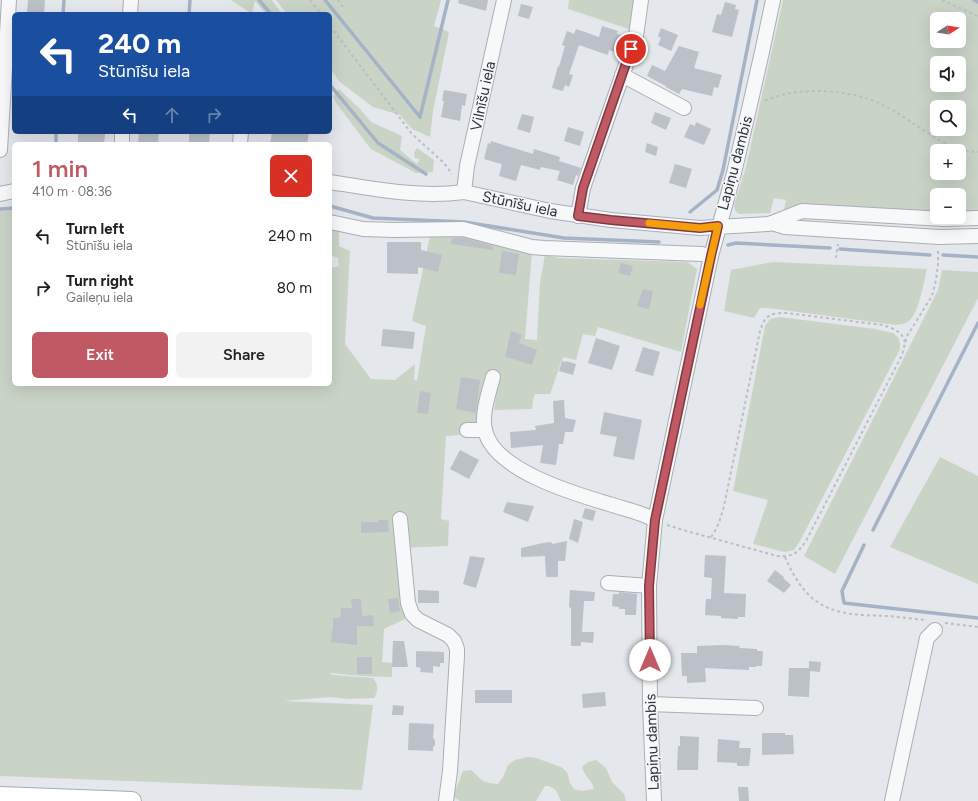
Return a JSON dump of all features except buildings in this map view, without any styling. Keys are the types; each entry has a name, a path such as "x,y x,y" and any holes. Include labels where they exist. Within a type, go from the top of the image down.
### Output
{"main road":[{"path":"0,796 132,801"}],"street":[{"path":"0,150 9,0"},
{"path":"130,12 131,0"},
{"name":"Vilnīšu iela","path":"464,192 467,166 504,0"},
{"path":"578,216 583,188 636,36 641,0"},
{"name":"Lapiņu dambis","path":"654,801 650,704 649,586 655,520 711,256 718,226 734,173 762,52 772,0"},
{"path":"622,75 684,108"},
{"name":"Stūnīšu iela","path":"332,182 386,191 431,194 464,192 550,211 611,220 700,228 772,223"},
{"path":"0,194 12,192"},
{"path":"772,223 802,211 944,219 978,218"},
{"path":"332,222 363,229 463,229 532,247 702,254 711,256"},
{"path":"772,223 785,227 939,237 978,236"},
{"path":"493,376 486,404 484,422 485,430 491,444 507,460 553,486 607,504 647,515 655,520"},
{"path":"467,430 485,430"},
{"path":"400,519 408,603 412,614 418,620 448,636 454,641 457,649 458,656 450,770 446,801"},
{"path":"608,583 649,586"},
{"path":"892,801 927,638 936,624"},
{"path":"650,704 756,708"}],"path":[{"path":"310,0 319,12"},
{"path":"338,0 343,7"},
{"path":"942,0 978,16"},
{"path":"332,29 412,134 444,163 464,192"},
{"path":"749,109 768,99 803,91 841,93 862,96 894,111 923,131 945,143 961,150 978,152"},
{"path":"655,520 682,530 777,556 784,557 793,555 802,548 902,355 907,336 932,296 938,265 939,237"},
{"path":"711,537 720,520 724,506 760,332 766,318 774,314 787,313 882,325 899,332 904,338 904,346"},
{"path":"784,557 802,587 817,601 842,613 889,616 936,624 978,627"}],"shaded area":[{"path":"231,0 272,0 281,12 264,12 255,1 252,12 249,12"},
{"path":"276,0 441,0 434,26 449,32 433,111 430,137 412,129 400,115 373,107 340,82 332,71 332,12 285,12"},
{"path":"569,0 636,0 632,30 568,9"},
{"path":"783,0 978,0 978,215 966,216 966,188 930,188 930,216 792,207 784,210 786,200 774,198 770,213 739,214 735,211 734,205 746,167"},
{"path":"339,89 371,122 402,136 400,150 417,164 420,159 415,158 414,153 417,148 434,160 433,172 416,173 371,149 336,103 333,96"},
{"path":"12,207 12,386 332,386 332,268 339,266 338,258 332,256 332,226 339,230 339,246 350,251 345,344 371,379 395,380 415,364 414,380 417,381 426,326 412,321 430,236 458,235 532,251 525,339 537,340 540,282 545,255 559,258 687,262 697,269 681,352 598,327 595,336 583,334 576,360 563,357 550,394 535,394 532,409 494,410 499,376 475,434 446,436 441,519 449,521 448,546 399,548 407,618 384,629 382,662 392,663 392,677 330,673 332,675 373,678 377,688 374,698 348,699 331,697 283,701 373,705 362,790 0,776 0,208"},
{"path":"773,262 927,269 921,296 916,310 910,320 902,324 896,325 768,308 760,308 754,318 724,311 731,270"},
{"path":"942,270 978,272 978,298 835,574 804,556 938,290"},
{"path":"780,317 875,329 893,333 898,337 900,343 900,349 800,541 794,550 784,552 753,544 768,500 733,491 765,326 770,319"},
{"path":"940,457 978,476 978,584 890,547"},
{"path":"528,757 536,758 561,767 567,772 570,783 574,789 582,791 594,789 582,767 588,762 596,760 606,768 612,782 624,794 626,801 561,801 556,790 549,786 545,786 536,801 460,801 455,798 454,794 463,771 471,770 485,782 498,784 508,765 515,760"}],"waterway":[{"path":"63,12 64,0"},
{"path":"189,12 190,0"},
{"path":"259,0 269,12"},
{"path":"325,0 420,117"},
{"path":"420,117 448,0"},
{"path":"690,212 717,190 723,170 757,0"},
{"path":"974,0 978,2"},
{"path":"332,87 378,143 426,174"},
{"path":"56,134 56,142"},
{"path":"332,207 373,218 464,222 564,238 659,242"},
{"path":"0,209 12,208"},
{"path":"728,245 736,243 830,248"},
{"path":"840,249 930,255"},
{"path":"943,255 978,257"},
{"path":"873,530 978,323"},
{"path":"864,545 842,591 844,603 978,618"}],"slow traffic":[{"path":"649,223 700,228 718,226 700,305"}],"route":[{"path":"631,49 583,188 578,216 700,228 718,226 655,520 649,586 650,660"}]}
